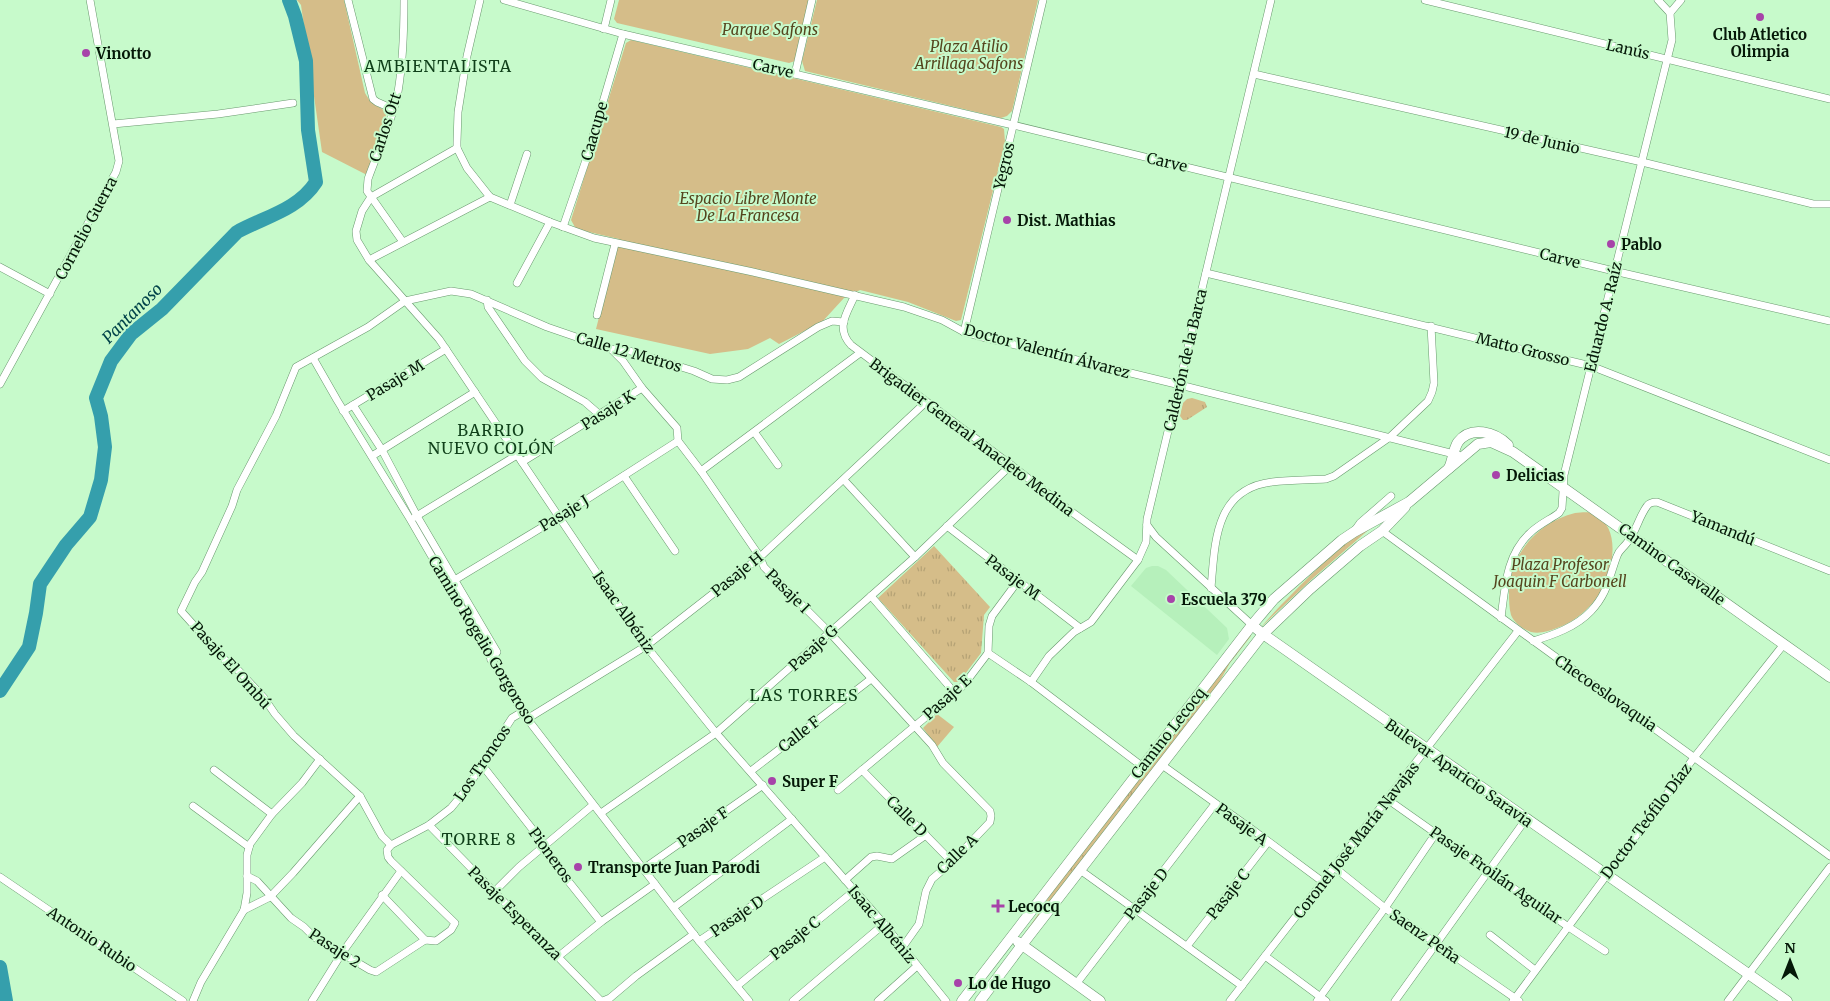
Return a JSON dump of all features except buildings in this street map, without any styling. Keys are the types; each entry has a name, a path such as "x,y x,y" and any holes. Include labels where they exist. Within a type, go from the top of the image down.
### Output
{"street":[{"name":"Cornelio Guerra","path":"0,384 116,172 119,161 90,0"},
{"path":"348,0 373,99 393,108"},
{"name":"Carlos Ott","path":"371,197 367,191 368,179 398,92 404,0"},
{"path":"369,260 490,197 467,168 457,148 456,133 467,56 480,0"},
{"name":"Carve","path":"504,0 623,34 1013,125 1614,271 1830,321"},
{"path":"604,29 611,0"},
{"path":"794,74 812,0"},
{"name":"Yegros","path":"964,332 1043,0"},
{"name":"Calderón de la Barca","path":"1031,682 1049,656 1074,632 1091,622 1144,550 1147,525 1272,0"},
{"name":"Lanús","path":"1425,0 1830,99"},
{"path":"1658,0 1670,13 1681,0"},
{"name":"Eduardo A. Raíz","path":"1501,618 1506,581 1515,552 1530,533 1559,513 1563,504 1564,475 1667,58 1672,32 1670,13"},
{"name":"Caacupe","path":"563,227 586,160 623,34"},
{"name":"19 de Junio","path":"1254,74 1642,162 1813,204 1830,204"},
{"path":"113,124 218,114 293,104"},
{"path":"403,242 371,197 457,148"},
{"path":"510,205 527,154"},
{"name":"Isaac Albéniz","path":"371,197 358,220 356,231 357,240 369,260 439,339 646,646 716,733 884,924 946,1001"},
{"name":"Doctor Valentín Álvarez","path":"490,197 563,227 614,244 855,295 925,313 964,332 1458,455"},
{"path":"517,283 550,222"},
{"path":"597,315 614,244"},
{"path":"0,267 50,294"},
{"name":"Matto Grosso","path":"1206,273 1591,366 1830,460"},
{"name":"Calle 12 Metros","path":"405,301 451,291 471,294 547,327 611,349 630,352 694,371 712,380 727,380 739,377 818,328 832,322 844,322"},
{"path":"844,322 855,295"},
{"path":"486,300 492,313 532,369 542,378 585,402 600,416"},
{"path":"313,358 368,327 405,301"},
{"name":"Brigadier General Anacleto Medina","path":"844,322 842,328 844,337 860,353 1138,560"},
{"path":"1211,588 1219,524 1223,513 1232,502 1250,489 1270,482 1326,479 1390,438 1428,401 1434,382 1431,326"},
{"name":"Pasaje M","path":"343,411 446,349"},
{"name":"Pasaje I","path":"611,349 677,428 678,441 760,557 764,567 830,633 915,726 932,745 943,763 990,811 991,816"},
{"path":"701,471 860,353"},
{"name":"Camino Rogelio Gorgoroso","path":"313,358 343,411 414,518 451,582 491,660 522,712 699,941 749,1001"},
{"name":"Pasaje El Ombú","path":"313,358 302,361 296,366 276,416 237,490 232,506 206,564 195,582 182,611 225,660 239,671 264,698 294,736 360,796 382,836 392,844"},
{"name":"Pasaje K","path":"522,462 600,416 642,388"},
{"path":"372,456 475,392"},
{"name":"Pasaje H","path":"527,719 646,646 760,557 926,402"},
{"path":"353,405 382,450 414,518 517,455"},
{"name":"Camino Lecocq","path":"980,1001 1022,944 1263,634 1310,588 1360,546 1382,531 1409,502 1449,468 1458,455 1457,444 1460,440 1468,435 1479,432 1488,433 1496,436 1513,452"},
{"path":"754,433 778,465"},
{"name":"Pasaje J","path":"451,582 559,517 678,441"},
{"path":"1458,455 1484,442 1495,444 1513,452"},
{"name":"Camino Casavalle","path":"1513,452 1830,678"},
{"name":"Pasaje G","path":"601,814 716,733 915,557 1011,465"},
{"path":"624,476 675,551"},
{"path":"844,480 915,557"},
{"path":"1354,532 1360,523 1391,496"},
{"name":"Camino Lecocq","path":"962,1001 1274,599 1354,532 1409,502"},
{"name":"Yamandú","path":"1632,536 1647,505 1657,502 1830,571"},
{"name":"Bulevar Aparicio Saravia","path":"1147,525 1156,537 1263,634 1426,750 1787,1001"},
{"name":"Pasaje M","path":"947,526 1080,628"},
{"name":"Checoeslovaquia","path":"1382,531 1830,856"},
{"path":"1533,641 1552,635 1575,624 1590,611 1602,596 1610,580 1617,554 1632,536"},
{"path":"1018,581 989,622 988,653 1031,682 1143,767"},
{"path":"871,596 955,693"},
{"name":"Coronel José María Navajas","path":"1230,1001 1518,631"},
{"name":"Doctor Teófilo Díaz","path":"1515,1000 1605,875 1784,644"},
{"name":"Pasaje E","path":"838,790 955,693 967,682 988,653"},
{"name":"Calle F","path":"751,772 871,679"},
{"name":"Los Troncos","path":"392,844 429,825 458,801 512,718 522,712"},
{"path":"193,1001 201,982 244,910 247,892 247,855 250,844 272,814 302,783 320,759"},
{"name":"Pasaje A","path":"1162,765 1323,882"},
{"name":"Pioneros","path":"482,766 537,835 541,848 601,922"},
{"path":"214,770 272,814"},
{"name":"Calle D","path":"862,770 952,862"},
{"name":"Pasaje F","path":"644,868 763,786"},
{"path":"244,910 270,897 360,796"},
{"name":"Pasaje Froilán Aguilar","path":"1388,799 1605,951"},
{"name":"Pasaje D","path":"1076,984 1215,804"},
{"path":"494,892 519,867 593,805"},
{"path":"193,806 249,848"},
{"name":"Calle A","path":"902,948 919,924 926,891 932,879 952,862 990,822 991,816"},
{"path":"674,907 792,819"},
{"path":"1396,1001 1488,870 1526,820"},
{"name":"Pasaje Esperanza","path":"429,825 602,1001"},
{"path":"1265,956 1321,1000 1436,833"},
{"path":"845,880 871,857 877,856 892,859 926,835"},
{"name":"Pasaje C","path":"1187,946 1268,842"},
{"path":"312,1001 342,953 401,871 388,857 387,850 392,844"},
{"name":"Pasaje D","path":"699,941 825,857"},
{"path":"1728,1001 1830,867"},
{"name":"Saenz Peña","path":"1334,868 1385,908 1515,1000"},
{"path":"1080,870 1242,986"},
{"name":"Pasaje 2","path":"247,876 257,881 291,918 314,937 376,972 425,940 436,941 451,930 454,922 401,871"},
{"name":"Antonio Rubio","path":"0,877 183,1001"},
{"path":"559,956 601,922 655,884"},
{"name":"Pasaje C","path":"737,986 854,891"},
{"path":"382,895 425,940"},
{"path":"793,1001 884,924"},
{"name":"Pasaje D","path":"602,1001 610,998 636,976 694,934"},
{"path":"1490,935 1535,970"},
{"path":"1011,937 1100,1001"},
{"path":"878,1001 917,966"}],"shaded area":[{"name":"Escuela 379","path":"1158,566 1166,570 1227,628 1229,639 1217,655 1131,586 1146,568"}],"green space":[{"path":"297,0 344,0 365,93 370,101 385,111 386,115 367,175 322,152 301,5"},
{"name":"Parque Safons","path":"619,0 809,0 795,61 789,63 617,23 614,19"},
{"name":"Plaza Atilio Arrillaga Safons","path":"817,0 1038,0 1012,111 1007,116 1001,118 805,71 802,61"},
{"name":"Espacio Libre Monte De La Francesa","path":"631,40 1004,129 1005,142 961,320 956,321 908,302 860,290 844,298 822,322 779,344 770,338 748,349 710,354 596,329 619,239 576,229 571,220 626,43"},
{"path":"1192,398 1205,402 1207,407 1187,420 1183,420 1180,416 1183,403 1187,399"},
{"name":"Plaza Profesor Joaquin F Carbonell","path":"1587,512 1594,514 1603,521 1609,530 1612,540 1612,552 1608,576 1598,596 1575,619 1551,630 1531,632 1517,623 1512,618 1510,612 1509,592 1515,565 1528,542 1538,532 1562,517"},
{"path":"1373,526 1312,579 1261,627 1326,560"},
{"path":"934,546 990,607 984,615 981,653 959,682 954,682 878,598"},
{"path":"1250,635 1230,663 1217,686 1022,937 1056,885"},
{"path":"937,714 954,727 937,747 923,728"}],"waterway":[{"name":"Pantanoso","path":"0,691 29,647 40,584 66,545 90,517 101,480 105,447 101,416 96,398 111,361 131,334 162,309 237,232 280,212 300,200 316,182 308,130 306,61 289,0"},
{"path":"0,967 6,1001"}],"place":[{"name":"Club Atletico Olimpia","path":"1760,17"},
{"name":"Vinotto","path":"86,53"},
{"name":"Dist. Mathias","path":"1007,220"},
{"name":"Pablo","path":"1611,244"},
{"name":"Delicias","path":"1496,475"},
{"name":"Escuela 379","path":"1171,599"},
{"name":"Super F","path":"772,781"},
{"name":"Transporte Juan Parodi","path":"578,867"},
{"name":"Lecocq","path":"998,906"},
{"name":"Lo de Hugo","path":"958,983"}],"district":[{"name":"AMBIENTALISTA","path":"438,66"},
{"name":"BARRIO NUEVO COLÓN","path":"491,439"},
{"name":"LAS TORRES","path":"804,695"},
{"name":"TORRE 8","path":"479,839"}]}
